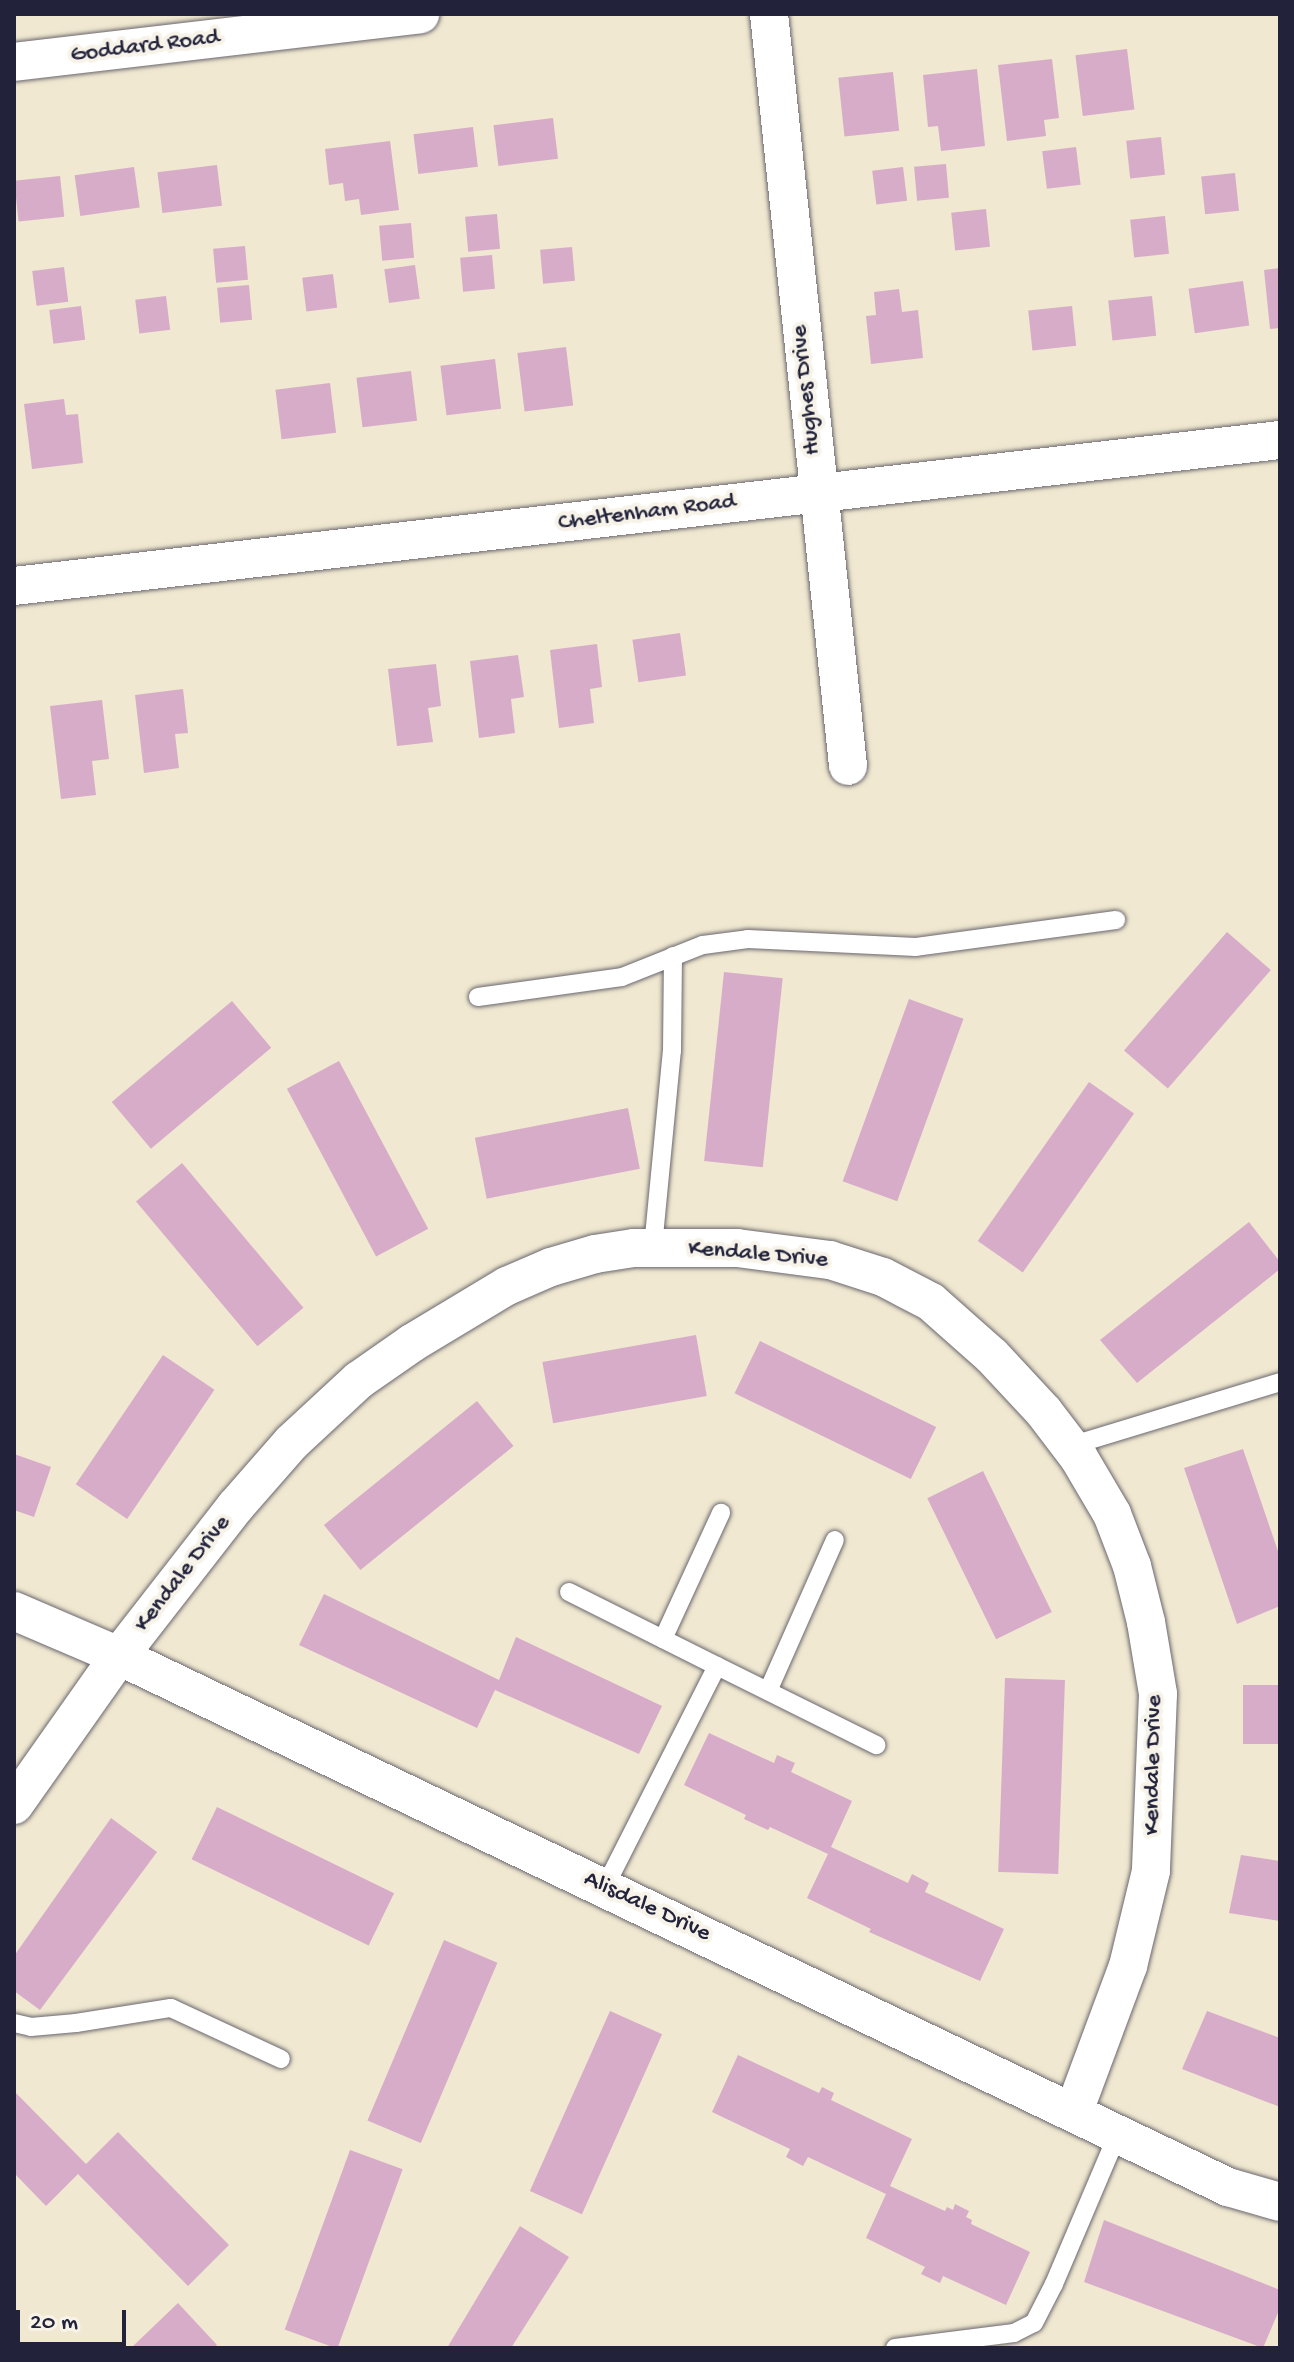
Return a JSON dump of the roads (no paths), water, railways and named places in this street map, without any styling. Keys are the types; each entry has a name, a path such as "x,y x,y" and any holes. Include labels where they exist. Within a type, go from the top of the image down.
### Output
{"street":[{"name":"Goddard Road","path":"14,62 420,14"},
{"name":"Hughes Drive","path":"769,14 848,766"},
{"name":"Cheltenham Road","path":"14,586 1280,440"},
{"name":"Kendale Drive","path":"14,1805 119,1656 235,1507 292,1442 359,1380 412,1343 507,1286 551,1267 595,1254 653,1247 785,1252 830,1260 883,1277 931,1302 992,1356 1044,1412 1070,1446 1112,1514 1132,1566 1146,1622 1158,1694 1151,1871 1128,1966 1074,2111"},
{"name":"Alisdale Drive","path":"14,1611 119,1656 1228,2187 1280,2202"}],"lane":[{"path":"478,997 584,985 622,977 703,945 748,939 916,947 1116,920"},
{"path":"653,1247 672,1051 673,956"},
{"path":"1070,1446 1280,1382"},
{"path":"663,1639 721,1513"},
{"path":"768,1691 835,1540"},
{"path":"569,1592 876,1745"},
{"path":"605,1887 717,1666"},
{"path":"14,2023 31,2027 76,2023 171,2008 281,2059"},
{"path":"895,2348 1014,2333 1034,2323 1054,2284 1118,2133"}]}
